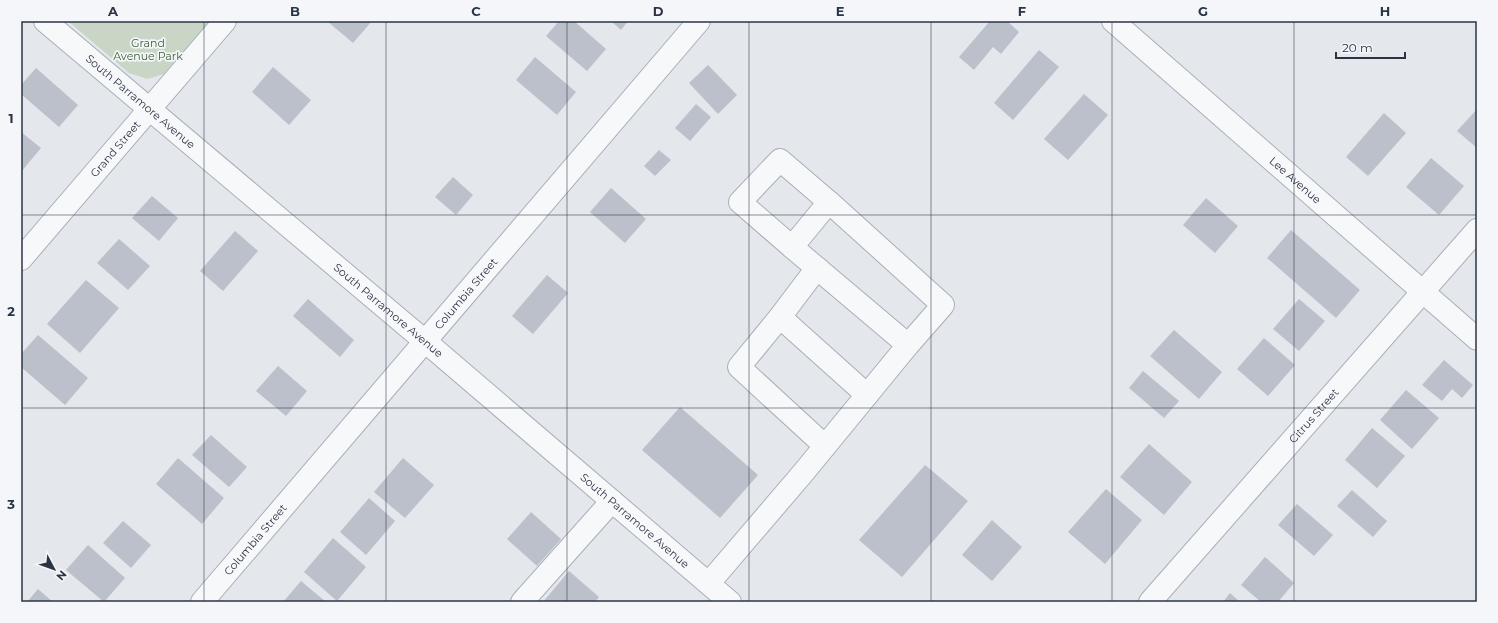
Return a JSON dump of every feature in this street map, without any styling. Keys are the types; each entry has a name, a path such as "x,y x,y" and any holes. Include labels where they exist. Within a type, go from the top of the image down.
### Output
{"street":[{"name":"South Parramore Avenue","path":"45,21 426,342 730,602"},
{"name":"Grand Street","path":"21,258 225,21"},
{"name":"Columbia Street","path":"202,602 426,342 699,21"},
{"name":"Lee Avenue","path":"1113,21 1477,339"},
{"path":"709,584 943,305 780,160 740,202 908,345"},
{"path":"792,247 829,202"},
{"name":"Citrus Street","path":"1150,602 1477,230"},
{"path":"817,268 780,317 739,367 825,446"},
{"path":"780,317 867,395"},
{"path":"522,602 612,501"}],"green space":[{"name":"Grand Avenue Park","path":"68,21 210,21 164,74 147,79 129,73"}],"building":[{"path":"327,21 372,21 353,43"},
{"path":"559,21 574,21 606,49 587,71 546,36"},
{"path":"611,21 628,21 621,30"},
{"path":"990,21 1007,21 1019,32 1001,54 993,47 974,70 959,57"},
{"path":"1039,50 1059,67 1013,120 994,103"},
{"path":"535,57 576,92 557,115 516,80"},
{"path":"708,65 737,95 718,114 689,83"},
{"path":"273,67 311,100 289,125 252,92"},
{"path":"36,68 78,105 59,127 21,94 21,85"},
{"path":"1084,94 1108,115 1068,160 1044,139"},
{"path":"696,104 711,117 690,141 675,128"},
{"path":"1477,109 1477,148 1457,131"},
{"path":"1384,113 1406,133 1368,176 1346,157"},
{"path":"21,132 41,148 21,172"},
{"path":"659,150 671,160 655,176 644,166"},
{"path":"1431,158 1464,186 1439,215 1406,187"},
{"path":"453,177 473,195 456,215 435,197"},
{"path":"611,188 646,219 625,243 590,212"},
{"path":"152,196 178,218 159,241 132,218"},
{"path":"1206,198 1238,226 1215,253 1183,225"},
{"path":"1291,230 1360,290 1336,318 1267,258"},
{"path":"235,231 258,251 223,291 200,271"},
{"path":"119,239 150,266 128,290 97,263"},
{"path":"547,275 568,293 533,334 512,316"},
{"path":"86,280 119,308 80,353 47,324"},
{"path":"308,299 354,340 340,357 293,316"},
{"path":"1299,299 1325,321 1299,351 1273,329"},
{"path":"1174,330 1222,372 1199,399 1150,356"},
{"path":"38,335 88,378 65,405 21,367 21,354"},
{"path":"1264,338 1295,365 1268,396 1237,369"},
{"path":"1444,360 1473,385 1462,398 1452,389 1442,401 1422,385"},
{"path":"278,366 307,391 286,416 256,391"},
{"path":"1143,371 1179,401 1164,418 1129,388"},
{"path":"1406,390 1439,418 1412,449 1380,420"},
{"path":"680,407 758,475 720,518 642,450"},
{"path":"1372,428 1405,456 1377,488 1345,460"},
{"path":"211,435 247,467 229,487 192,455"},
{"path":"1149,444 1192,482 1164,515 1120,477"},
{"path":"178,458 224,498 202,524 156,484"},
{"path":"403,458 434,485 405,518 374,492"},
{"path":"925,465 968,501 902,577 859,540"},
{"path":"1106,489 1142,520 1105,564 1068,532"},
{"path":"1352,490 1387,521 1373,537 1337,506"},
{"path":"369,498 395,521 366,555 340,532"},
{"path":"1297,504 1333,535 1314,556 1278,525"},
{"path":"531,512 561,539 537,566 507,539"},
{"path":"992,520 1022,547 992,581 962,555"},
{"path":"123,521 151,545 131,568 103,543"},
{"path":"333,538 366,567 337,601 304,572"},
{"path":"88,545 125,578 104,602 66,570"},
{"path":"1265,557 1294,583 1278,602 1261,602 1241,585"},
{"path":"569,571 599,597 595,602 543,602"},
{"path":"301,581 326,602 283,602"},
{"path":"38,589 53,602 27,602"},
{"path":"1230,593 1240,602 1223,602"}]}
